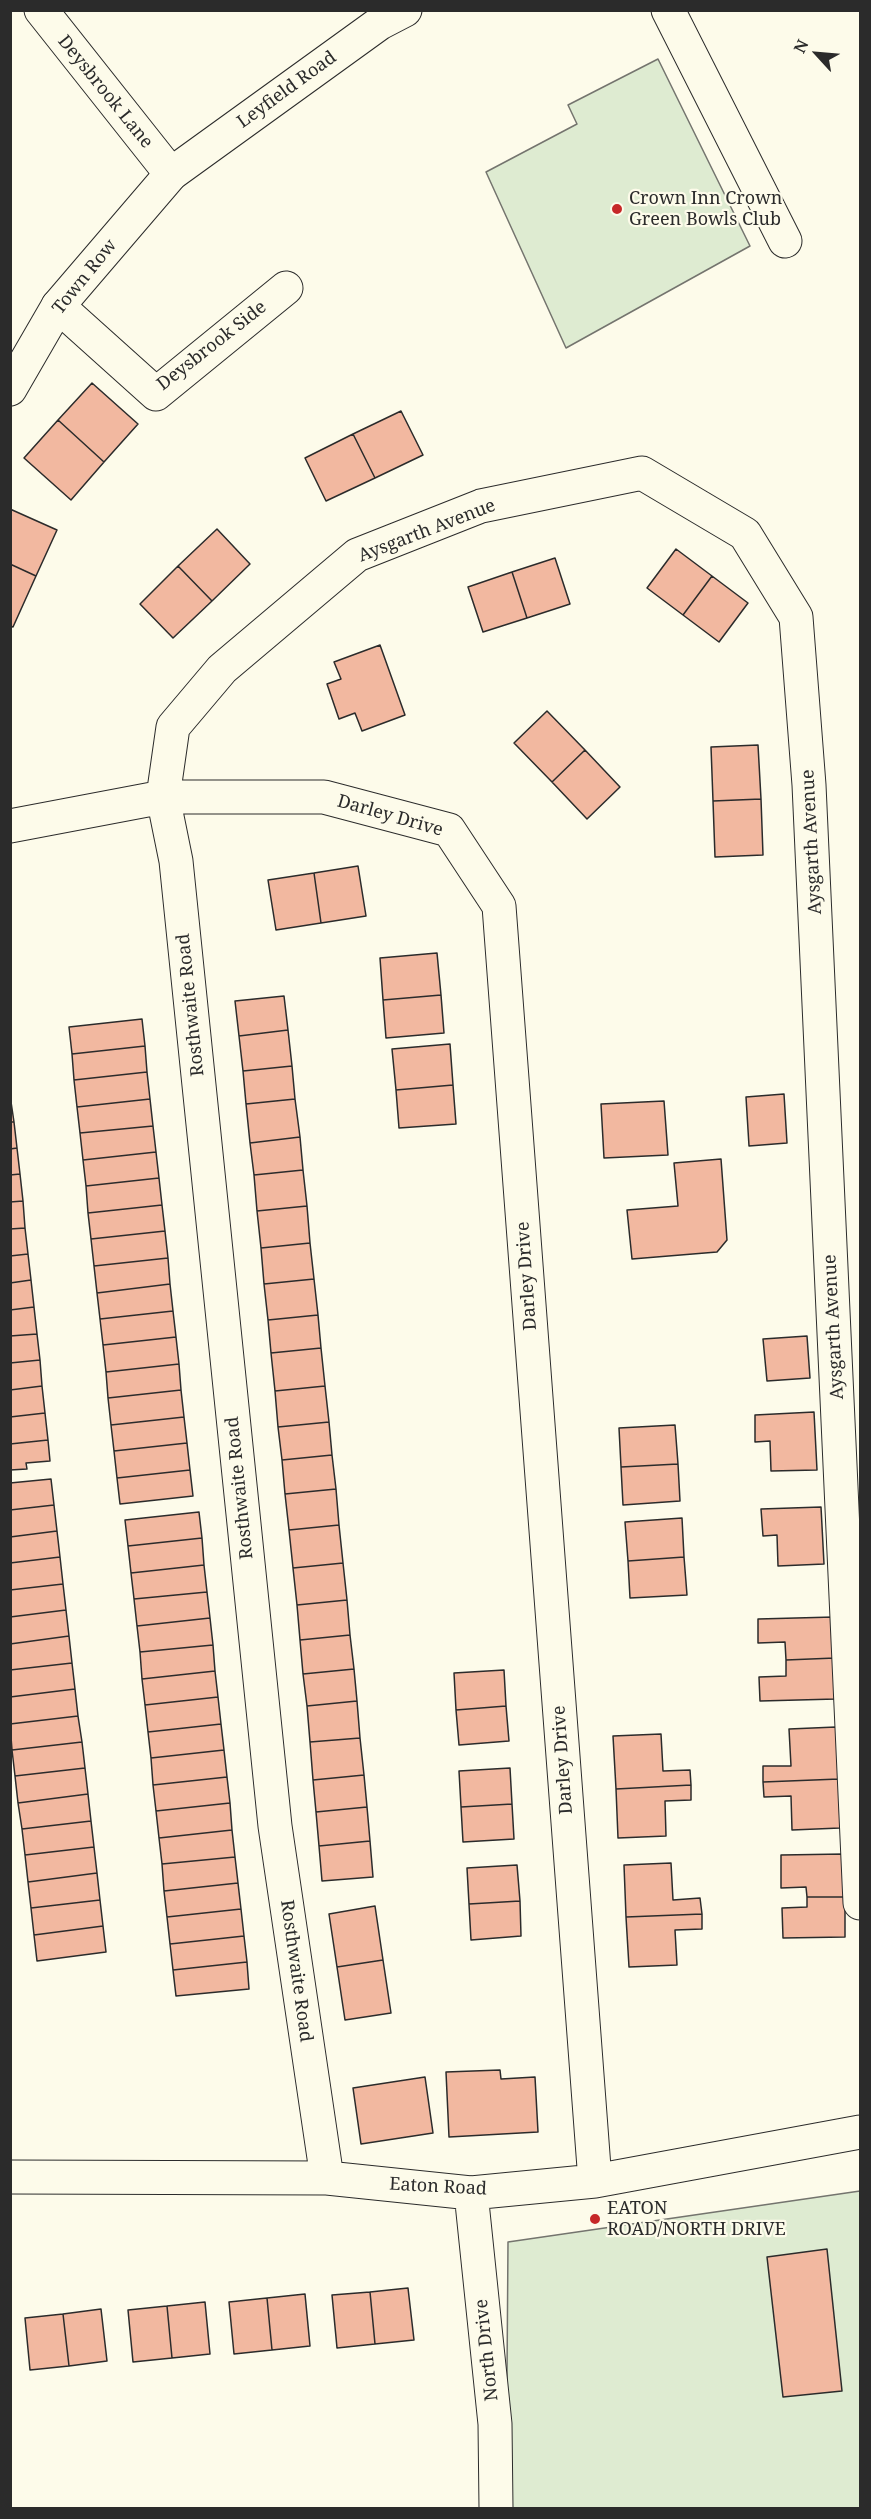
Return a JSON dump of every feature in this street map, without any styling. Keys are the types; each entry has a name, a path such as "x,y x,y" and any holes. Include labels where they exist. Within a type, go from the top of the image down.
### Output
{"street":[{"name":"Deysbrook Lane","path":"40,10 171,174"},
{"name":"Leyfield Road","path":"171,174 380,23 405,10"},
{"path":"668,10 785,241"},
{"name":"Town Row","path":"10,388 58,306 171,174"},
{"name":"Deysbrook Side","path":"58,306 156,394 286,288"},
{"name":"Aysgarth Avenue","path":"163,797 174,727 222,669 357,555 481,506 642,473 745,534 796,618 809,785 861,1903"},
{"name":"Darley Drive","path":"10,826 163,797 324,797 449,830 499,906 595,2181"},
{"name":"Rosthwaite Road","path":"163,797 178,872 275,1826 327,2178"},
{"name":"Eaton Road","path":"12,2168 327,2178 471,2193 595,2181 861,2133"},
{"name":"North Drive","path":"471,2193 495,2424 496,2508"}],"green space":[{"name":"Crown Inn Crown Green Bowls Club","path":"658,59 750,246 566,348 486,172 577,124 568,105"},
{"path":"860,2191 860,2508 506,2508 508,2242"}],"building":[{"path":"92,383 138,424 104,462 58,420"},
{"path":"401,411 423,455 375,478 353,434"},
{"path":"58,420 104,462 71,500 24,458"},
{"path":"353,434 375,478 326,501 305,458"},
{"path":"10,509 57,530 36,576 10,564"},
{"path":"217,529 250,564 212,601 178,566"},
{"path":"676,549 712,576 683,615 647,588"},
{"path":"555,558 570,604 527,618 512,572"},
{"path":"10,564 36,576 13,627 10,626"},
{"path":"178,566 212,601 173,638 140,604"},
{"path":"512,572 527,618 483,632 468,587"},
{"path":"712,576 748,603 719,642 683,615"},
{"path":"380,645 405,715 362,731 355,713 339,719 327,684 341,679 334,662"},
{"path":"547,711 585,750 552,782 514,743"},
{"path":"758,745 761,799 713,801 711,747"},
{"path":"585,750 620,787 587,819 552,782"},
{"path":"761,799 763,855 715,857 713,801"},
{"path":"358,866 366,916 321,923 314,873"},
{"path":"314,873 321,923 276,930 268,880"},
{"path":"437,953 441,995 383,1000 380,958"},
{"path":"441,995 444,1033 386,1038 383,1000"},
{"path":"284,996 288,1030 239,1036 235,1001"},
{"path":"142,1019 145,1046 72,1054 69,1027"},
{"path":"288,1030 292,1066 243,1071 239,1036"},
{"path":"450,1044 453,1085 396,1090 392,1049"},
{"path":"145,1046 147,1072 74,1080 72,1054"},
{"path":"292,1066 295,1099 246,1104 243,1071"},
{"path":"147,1072 150,1099 77,1107 74,1080"},
{"path":"453,1085 456,1124 399,1128 396,1090"},
{"path":"784,1094 787,1143 749,1146 746,1097"},
{"path":"10,1095 14,1122 10,1122"},
{"path":"150,1099 153,1126 80,1133 77,1107"},
{"path":"295,1099 300,1137 250,1143 246,1104"},
{"path":"664,1101 668,1155 604,1158 601,1104"},
{"path":"10,1122 14,1122 17,1148 10,1149"},
{"path":"153,1126 156,1152 83,1160 80,1133"},
{"path":"300,1137 303,1170 254,1175 250,1143"},
{"path":"17,1148 20,1174 10,1175 10,1149"},
{"path":"156,1152 159,1178 86,1186 83,1160"},
{"path":"721,1159 727,1240 717,1252 632,1259 627,1210 678,1206 674,1163"},
{"path":"303,1170 307,1206 257,1211 254,1175"},
{"path":"20,1174 23,1201 10,1202 10,1175"},
{"path":"159,1178 162,1205 88,1213 86,1186"},
{"path":"23,1201 25,1228 10,1229 10,1202"},
{"path":"162,1205 165,1231 91,1239 88,1213"},
{"path":"307,1206 310,1243 261,1248 257,1211"},
{"path":"25,1228 28,1254 10,1256 10,1229"},
{"path":"165,1231 168,1258 94,1266 91,1239"},
{"path":"310,1243 314,1279 264,1284 261,1248"},
{"path":"28,1254 31,1280 10,1283 10,1256"},
{"path":"168,1258 170,1284 97,1293 94,1266"},
{"path":"314,1279 318,1315 268,1320 264,1284"},
{"path":"31,1280 34,1307 10,1310 10,1283"},
{"path":"170,1284 173,1311 100,1319 97,1293"},
{"path":"34,1307 37,1334 10,1336 10,1310"},
{"path":"173,1311 176,1337 103,1345 100,1319"},
{"path":"318,1315 321,1348 271,1353 268,1320"},
{"path":"37,1334 40,1360 10,1363 10,1336"},
{"path":"807,1336 810,1378 767,1381 763,1339"},
{"path":"176,1337 179,1364 106,1372 103,1345"},
{"path":"321,1348 325,1386 275,1391 271,1353"},
{"path":"40,1360 42,1386 10,1390 10,1363"},
{"path":"179,1364 181,1390 108,1398 106,1372"},
{"path":"42,1386 45,1413 10,1417 10,1390"},
{"path":"325,1386 329,1422 278,1427 275,1391"},
{"path":"181,1390 184,1417 111,1425 108,1398"},
{"path":"814,1412 817,1470 771,1471 770,1441 755,1442 755,1415"},
{"path":"45,1413 48,1440 10,1444 10,1417"},
{"path":"184,1417 187,1443 114,1451 111,1425"},
{"path":"329,1422 332,1455 282,1460 278,1427"},
{"path":"675,1425 678,1464 621,1467 619,1428"},
{"path":"48,1440 50,1461 26,1463 27,1469 10,1470 10,1444"},
{"path":"187,1443 190,1470 117,1478 114,1451"},
{"path":"332,1455 336,1489 285,1494 282,1460"},
{"path":"678,1464 680,1501 623,1505 621,1467"},
{"path":"190,1470 193,1496 120,1504 117,1478"},
{"path":"51,1479 54,1505 10,1510 10,1483"},
{"path":"336,1489 339,1525 289,1530 285,1494"},
{"path":"54,1505 57,1531 10,1537 10,1510"},
{"path":"821,1507 824,1564 778,1566 777,1535 763,1536 761,1509"},
{"path":"199,1512 202,1538 128,1546 125,1520"},
{"path":"682,1518 684,1557 628,1561 625,1522"},
{"path":"339,1525 343,1563 293,1568 289,1530"},
{"path":"57,1531 60,1557 10,1563 10,1537"},
{"path":"202,1538 204,1565 131,1573 128,1546"},
{"path":"60,1557 63,1584 10,1590 10,1563"},
{"path":"684,1557 687,1595 630,1598 628,1561"},
{"path":"343,1563 347,1600 297,1605 293,1568"},
{"path":"204,1565 207,1592 134,1599 131,1573"},
{"path":"63,1584 66,1610 10,1617 10,1590"},
{"path":"207,1592 210,1618 137,1626 134,1599"},
{"path":"347,1600 350,1635 300,1640 297,1605"},
{"path":"66,1610 69,1636 10,1644 10,1617"},
{"path":"834,1617 835,1658 786,1660 785,1642 758,1643 758,1619"},
{"path":"210,1618 213,1645 140,1652 137,1626"},
{"path":"350,1635 354,1669 303,1674 300,1640"},
{"path":"69,1636 72,1663 10,1670 10,1644"},
{"path":"213,1645 215,1671 142,1679 140,1652"},
{"path":"835,1658 836,1699 760,1701 759,1677 786,1676 786,1660"},
{"path":"72,1663 75,1689 10,1697 10,1670"},
{"path":"354,1669 357,1701 307,1706 303,1674"},
{"path":"504,1670 506,1706 456,1710 454,1673"},
{"path":"215,1671 218,1697 145,1705 142,1679"},
{"path":"75,1689 78,1716 10,1724 10,1697"},
{"path":"218,1697 221,1724 148,1732 145,1705"},
{"path":"357,1701 360,1738 310,1742 307,1706"},
{"path":"506,1706 509,1741 459,1745 456,1710"},
{"path":"78,1716 82,1742 12,1750 10,1724"},
{"path":"221,1724 224,1750 151,1758 148,1732"},
{"path":"836,1727 839,1779 763,1782 763,1766 791,1766 789,1729"},
{"path":"661,1734 663,1771 690,1770 691,1785 616,1789 613,1736"},
{"path":"360,1738 364,1775 313,1780 310,1742"},
{"path":"82,1742 85,1768 15,1776 12,1750"},
{"path":"224,1750 227,1777 153,1785 151,1758"},
{"path":"85,1768 88,1794 18,1803 15,1776"},
{"path":"510,1768 512,1804 461,1807 459,1771"},
{"path":"364,1775 367,1807 316,1812 313,1780"},
{"path":"227,1777 230,1803 156,1811 153,1785"},
{"path":"839,1779 840,1828 792,1830 791,1796 764,1797 763,1782"},
{"path":"691,1785 691,1800 665,1801 666,1836 618,1838 616,1789"},
{"path":"88,1794 91,1821 22,1829 18,1803"},
{"path":"230,1803 232,1830 159,1838 156,1811"},
{"path":"512,1804 514,1839 463,1842 461,1807"},
{"path":"367,1807 370,1841 319,1846 316,1812"},
{"path":"91,1821 94,1847 25,1855 22,1829"},
{"path":"232,1830 235,1857 162,1864 159,1838"},
{"path":"370,1841 373,1877 322,1881 319,1846"},
{"path":"94,1847 97,1873 28,1882 25,1855"},
{"path":"844,1854 845,1897 807,1897 806,1887 781,1888 781,1855"},
{"path":"235,1857 238,1883 164,1891 162,1864"},
{"path":"671,1863 673,1900 700,1898 702,1914 626,1917 624,1865"},
{"path":"517,1865 520,1901 469,1904 467,1868"},
{"path":"97,1873 100,1900 31,1908 28,1882"},
{"path":"238,1883 241,1909 167,1917 164,1891"},
{"path":"807,1897 845,1897 845,1937 783,1938 782,1908 807,1907"},
{"path":"100,1900 103,1926 34,1935 31,1908"},
{"path":"520,1901 521,1936 471,1940 469,1904"},
{"path":"375,1906 383,1960 337,1967 329,1914"},
{"path":"241,1909 244,1936 170,1944 167,1917"},
{"path":"702,1914 702,1929 675,1930 677,1965 629,1967 626,1917"},
{"path":"103,1926 106,1952 37,1961 34,1935"},
{"path":"244,1936 247,1962 173,1970 170,1944"},
{"path":"383,1960 391,2013 345,2020 337,1967"},
{"path":"247,1962 249,1989 176,1996 173,1970"},
{"path":"500,2070 501,2079 535,2077 538,2132 449,2137 446,2072"},
{"path":"425,2077 433,2133 361,2144 353,2088"},
{"path":"827,2249 842,2391 783,2397 767,2257"},
{"path":"408,2288 414,2340 375,2344 370,2292"},
{"path":"370,2292 375,2344 337,2348 332,2295"},
{"path":"305,2294 310,2346 272,2350 267,2298"},
{"path":"267,2298 272,2350 234,2354 229,2302"},
{"path":"205,2302 210,2354 172,2358 167,2306"},
{"path":"167,2306 172,2358 133,2362 128,2310"},
{"path":"101,2309 107,2361 69,2366 63,2314"},
{"path":"63,2314 69,2366 30,2370 25,2318"}],"place":[{"name":"Crown Inn Crown Green Bowls Club","path":"617,209"},
{"name":"EATON ROAD/NORTH DRIVE","path":"595,2219"}]}
